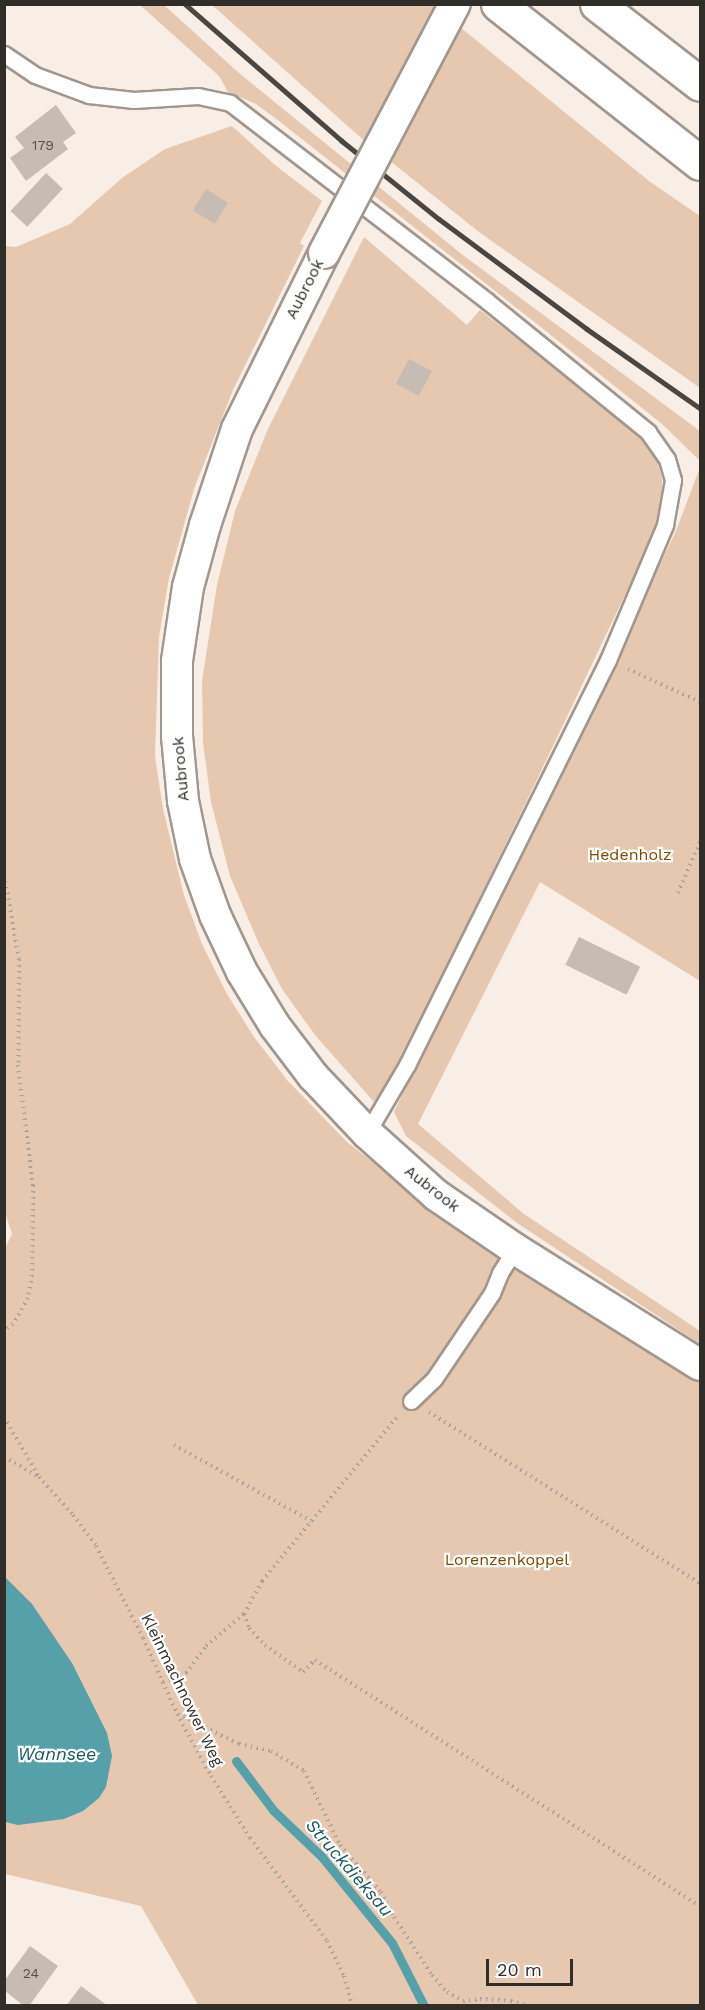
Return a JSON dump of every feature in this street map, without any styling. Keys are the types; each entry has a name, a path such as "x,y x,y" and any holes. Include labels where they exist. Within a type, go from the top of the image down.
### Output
{"highway":[{"path":"498,4 700,163"},
{"path":"597,4 700,84"}],"street":[{"name":"Aubrook","path":"454,4 324,253 237,429 205,525 188,587 177,661 177,736 183,801 195,859 215,915 242,972 275,1026 313,1076 367,1133 436,1195 515,1249 700,1365"}],"lane":[{"path":"4,54 35,75 89,95 134,100 198,96 230,103 487,301 648,432 667,459 674,480 671,505 655,552 608,660 407,1065 367,1133"},
{"path":"411,1401 434,1379 492,1293 500,1273 515,1249"}],"path":[{"path":"608,660 700,702"},
{"path":"678,893 700,842"},
{"path":"4,875 19,959 18,1065 33,1185 32,1275 28,1299 13,1324 4,1330"},
{"path":"163,1682 186,1673 206,1646 244,1614 262,1581 411,1401 700,1583"},
{"name":"Kleinmachnower Weg","path":"4,1417 39,1477 73,1515 96,1546 177,1714 211,1776 250,1838 327,1941 344,1976 352,2006"},
{"path":"174,1445 311,1521"},
{"path":"4,1457 39,1477"},
{"path":"244,1614 249,1628 265,1645 303,1672 315,1660 700,1905"},
{"path":"177,1714 239,1744 271,1751 304,1771 340,1845 381,1892 394,1917 432,1975 447,1992 463,2001 480,1998 511,2001 528,2006"}],"green space":[{"path":"140,5 164,5 239,73 464,256 700,431 700,461 662,424 279,121 256,104 228,92 219,76"},
{"path":"212,5 433,5 649,181 700,216 700,388 479,232 360,137"},
{"name":"Lorenzenkoppel","path":"232,126 275,165 322,201 300,243 304,246 233,390 195,486 169,578 159,637 155,756 163,809 184,895 202,944 227,994 254,1037 288,1081 347,1142 490,1253 638,1346 700,1378 700,2005 198,2005 141,1906 5,1874 4,1250 12,1234 4,1209 5,246 16,247 70,224 122,178 165,149"},
{"path":"364,237 467,325 480,310 643,437 656,456 662,478 663,506 654,534 543,767 398,1066 374,1102 315,1035 282,989 259,944 230,876 211,802 203,743 202,681 217,585 235,511 267,431"},
{"name":"Hedenholz","path":"700,467 700,981 540,882 418,1124 524,1214 700,1331 700,1344 517,1223 406,1136 394,1112 676,531"}],"water":[{"name":"Wannsee","path":"5,1577 32,1604 72,1663 107,1733 112,1756 106,1787 99,1798 83,1811 64,1819 18,1825 5,1822"}],"building":[{"path":"56,105 76,133 63,142 68,149 26,181 10,158 24,148 15,137"},
{"path":"46,173 63,189 27,227 11,211"},
{"path":"206,189 228,203 215,224 193,210"},
{"path":"409,359 432,371 419,396 396,384"},
{"path":"579,937 640,967 627,995 565,965"},
{"path":"30,1946 58,1966 29,2006 24,2006 5,1991 5,1980"},
{"path":"81,1986 108,2006 66,2006"}],"waterway":[{"name":"Struckdieksau","path":"236,1761 273,1810 322,1857 392,1943 424,2006"}],"railway":[{"path":"185,4 342,141 439,219 587,329 700,408"}]}
